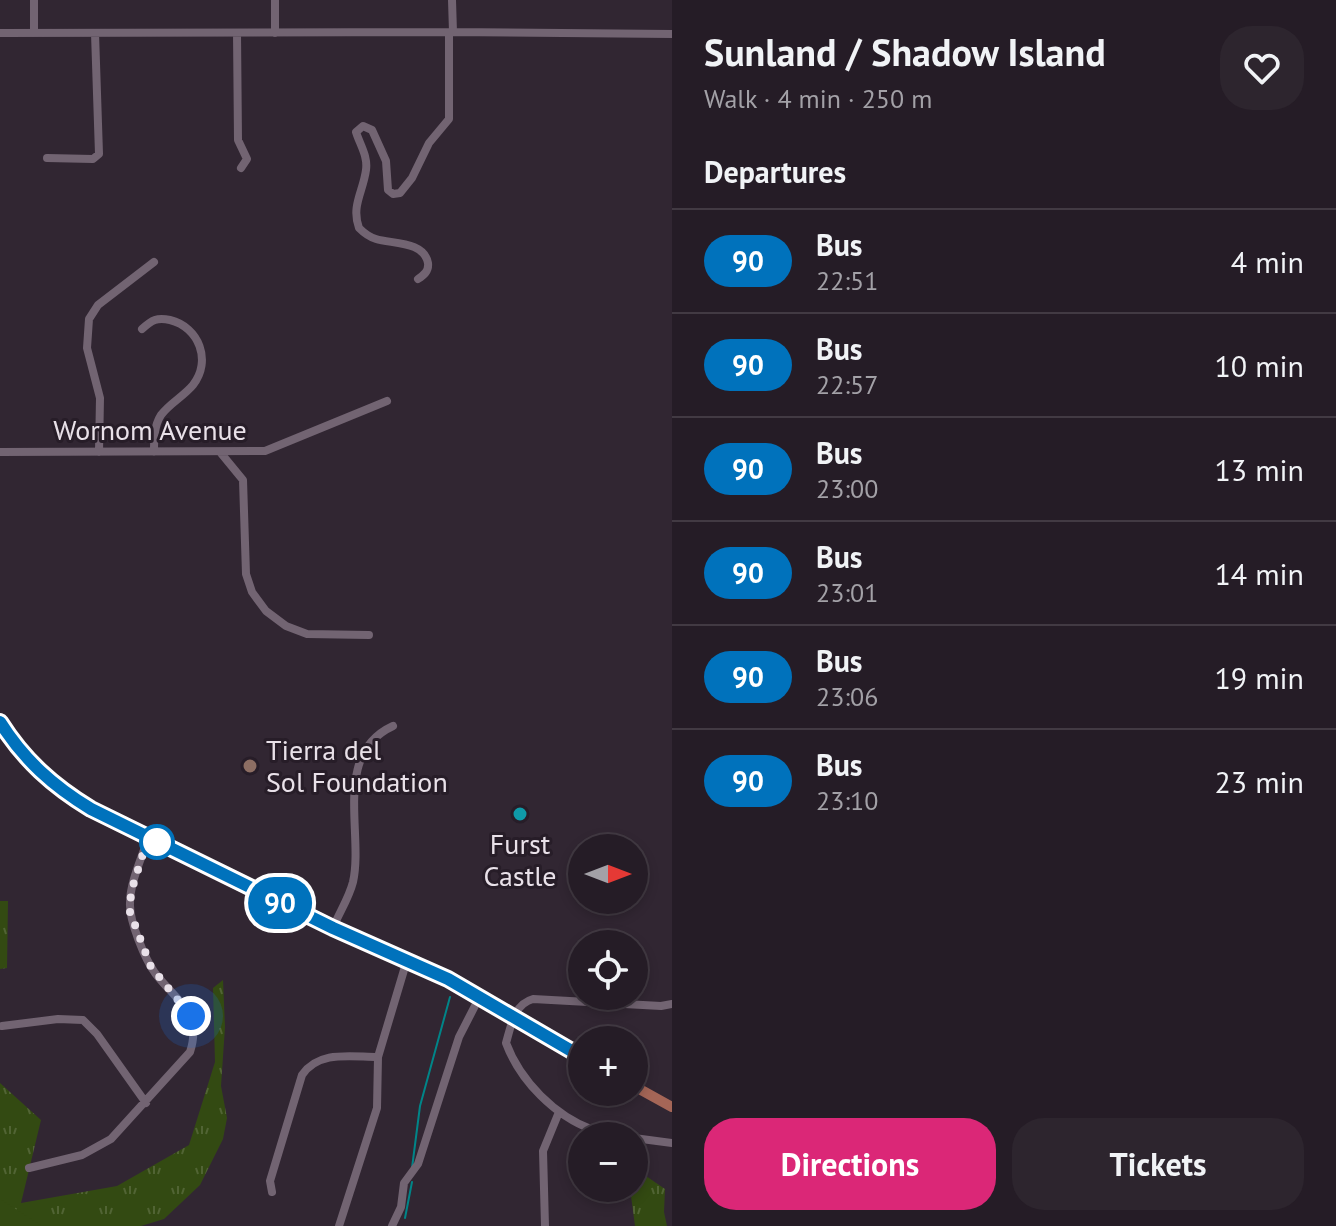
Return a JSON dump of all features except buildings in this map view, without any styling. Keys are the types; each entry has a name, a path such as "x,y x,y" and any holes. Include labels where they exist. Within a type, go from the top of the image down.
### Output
{"main road":[{"path":"0,723 25,757 59,788 91,809 333,928 448,979 568,1049"},
{"path":"648,1094 672,1107"}],"street":[{"path":"34,0 34,33"},
{"path":"275,0 275,33"},
{"path":"418,279 428,266 419,250 371,237 359,228 356,205 366,167 356,132 363,126 372,130 386,161 388,190 393,194 400,193 412,178 429,143 449,119 452,0"},
{"path":"0,33 672,34"},
{"path":"47,158 93,159 99,154 95,33"},
{"path":"237,33 238,140 247,159 241,168"},
{"path":"99,452 100,398 87,348 89,319 98,305 154,262"},
{"path":"142,329 152,320 162,318 177,322 187,327 198,342 202,358 195,383 160,417 154,434 154,452"},
{"name":"Wornom Avenue","path":"0,452 265,451 387,401"},
{"path":"220,452 243,480 246,574 252,592 266,611 286,626 307,634 369,635"},
{"path":"333,928 353,881 354,792 358,771 371,743 383,730 393,726"},
{"path":"29,1168 68,1160 96,1149 119,1132 190,1052 195,1034 188,1010 151,967 130,912 131,892 148,838"},
{"path":"339,1226 377,1108 378,1057 407,960"},
{"path":"392,1226 401,1207 404,1183 418,1164 459,1037 479,998"},
{"path":"578,1122 559,1112 531,1085 509,1051 506,1043 514,1017 525,1002 533,999 672,1004"},
{"path":"2,1026 58,1019 83,1020 97,1034 146,1103"},
{"path":"272,1192 270,1181 302,1075 307,1068 330,1057 378,1057"},
{"path":"545,1226 543,1151 559,1112"},
{"path":"648,1140 672,1143"}],"green space":[{"path":"0,901 8,901 7,968 0,969"},
{"path":"223,980 225,1027 221,1086 227,1118 223,1139 200,1185 164,1219 141,1226 0,1226 0,1083 41,1120 21,1203 117,1186 189,1145 215,1062 213,988"},
{"path":"648,1177 665,1189 667,1226 635,1226 632,1202 648,1202"},
{"path":"0,1199 42,1226 0,1226"}],"waterway":[{"path":"412,1168 420,1106 450,997"},
{"path":"405,1218 412,1182"}],"bus line":[{"name":"90","path":"0,722 37,770 66,794 91,809 333,928 448,979 568,1049"}],"place":[{"name":"Tierra del Sol Foundation","path":"250,766"},
{"name":"Furst Castle","path":"520,814"}],"route":[{"path":"157,842 148,838 131,892 130,912 151,967 191,1016"}]}
